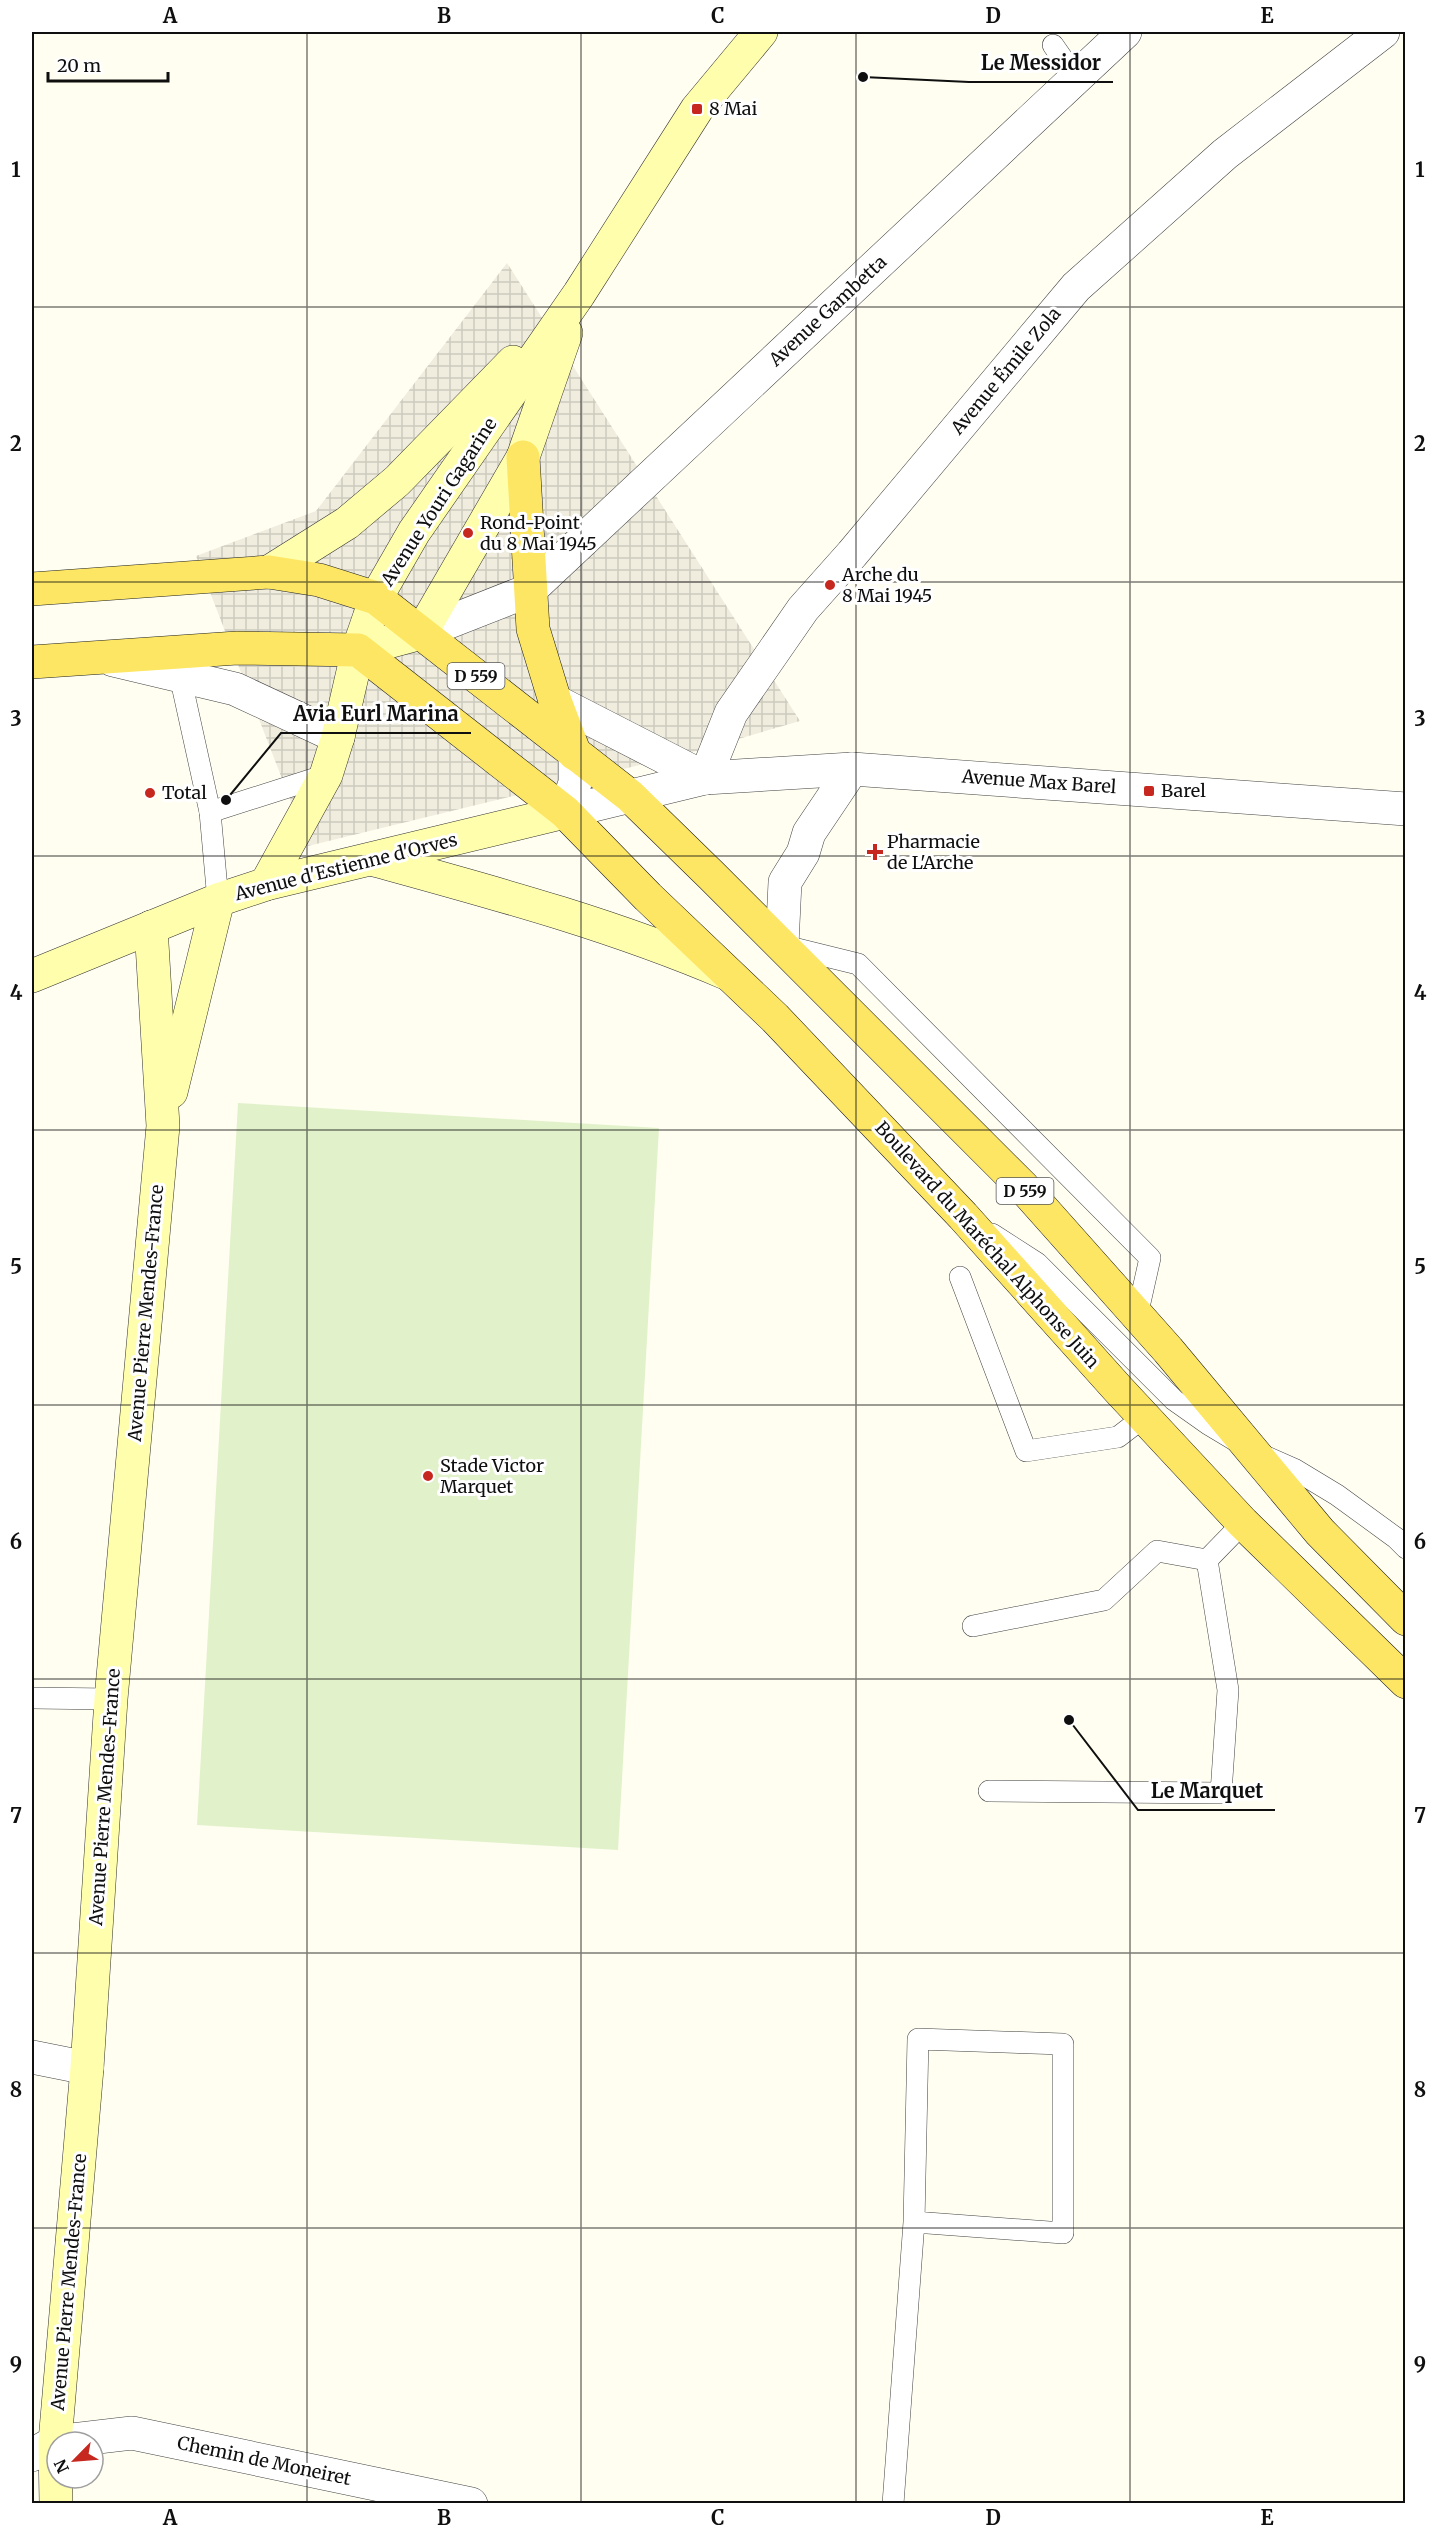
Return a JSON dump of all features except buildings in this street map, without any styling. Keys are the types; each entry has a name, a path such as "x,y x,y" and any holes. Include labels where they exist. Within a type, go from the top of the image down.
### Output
{"main road":[{"path":"523,457 533,629 555,701 575,754"},
{"name":"D 559","path":"32,589 269,572 319,580 376,598 630,796 782,945 1023,1188 1137,1316 1320,1532 1406,1619"},
{"path":"32,662 237,648 358,651"},
{"name":"D 559","path":"358,651 565,812"},
{"name":"Boulevard du Maréchal Alphonse Juin","path":"565,812 648,897 776,1018 963,1216 1243,1523 1406,1682"}],"street":[{"name":"Avenue Youri Gagarine","path":"358,651 376,598 414,532 579,294 697,110 761,32"},
{"name":"Avenue Gambetta","path":"530,590 1125,32"},
{"name":"Avenue Émile Zola","path":"705,778 726,731 731,713 803,609 852,554 1076,287 1225,154 1383,32"},
{"name":"Avenue Youri Gagarine","path":"421,633 523,457 579,294"},
{"name":"Avenue Youri Gagarine","path":"269,572 347,523 397,481 579,294"},
{"path":"266,884 326,775 338,737 358,651 421,633 530,590"},
{"path":"97,656 235,689 338,737"},
{"path":"555,701 705,778"},
{"path":"565,812 575,783 575,754"},
{"path":"782,945 785,882 803,853 809,833 852,769"},
{"name":"Avenue Max Barel","path":"565,812 705,778 852,769 1406,809"},
{"name":"Avenue d'Estienne d'Orves","path":"32,976 218,900 266,884 374,860 565,812"},
{"path":"374,860 558,911 668,948 732,976"},
{"path":"162,1126 218,900"},
{"path":"151,927 162,1126"},
{"name":"Avenue Pierre Mendes-France","path":"56,2504 43,2449 87,2068 111,1699 162,1126"},
{"path":"32,2057 87,2068"},
{"name":"Chemin de Moneiret","path":"43,2449 132,2433 471,2504"}],"lane":[{"path":"1053,45 1076,78"},
{"path":"180,676 210,812 218,900"},
{"path":"210,812 326,775"},
{"path":"782,945 858,964 1097,1202 1150,1258 1137,1316"},
{"path":"963,1216 1037,1263 1174,1400 1252,1451 1294,1469 1337,1495 1406,1548"},
{"path":"960,1277 1026,1451 1118,1437 1144,1417"},
{"path":"1207,1560 1243,1523"},
{"path":"973,1626 1104,1600 1157,1551 1207,1560"},
{"path":"989,1791 1221,1793 1228,1690 1207,1560"},
{"path":"32,1698 111,1699"},
{"path":"893,2504 914,2222 918,2039 1063,2044 1063,2234 914,2222"}],"green space":[{"name":"Stade Victor Marquet","path":"238,1103 659,1128 618,1850 197,1825"}],"shaded area":[{"name":"Rond-Point du 8 Mai 1945","path":"507,263 800,721 697,751 308,846 196,556 316,511"}],"place":[{"name":"Le Messidor","path":"863,77"},
{"name":"8 Mai","path":"697,109"},
{"name":"Rond-Point du 8 Mai 1945","path":"468,533"},
{"name":"Arche du 8 Mai 1945","path":"830,585"},
{"name":"Barel","path":"1149,791"},
{"name":"Total","path":"150,793"},
{"name":"Avia Eurl Marina","path":"226,800"},
{"name":"Pharmacie de L'Arche","path":"875,852"},
{"name":"Stade Victor Marquet","path":"428,1476"},
{"name":"Le Marquet","path":"1069,1720"}]}
